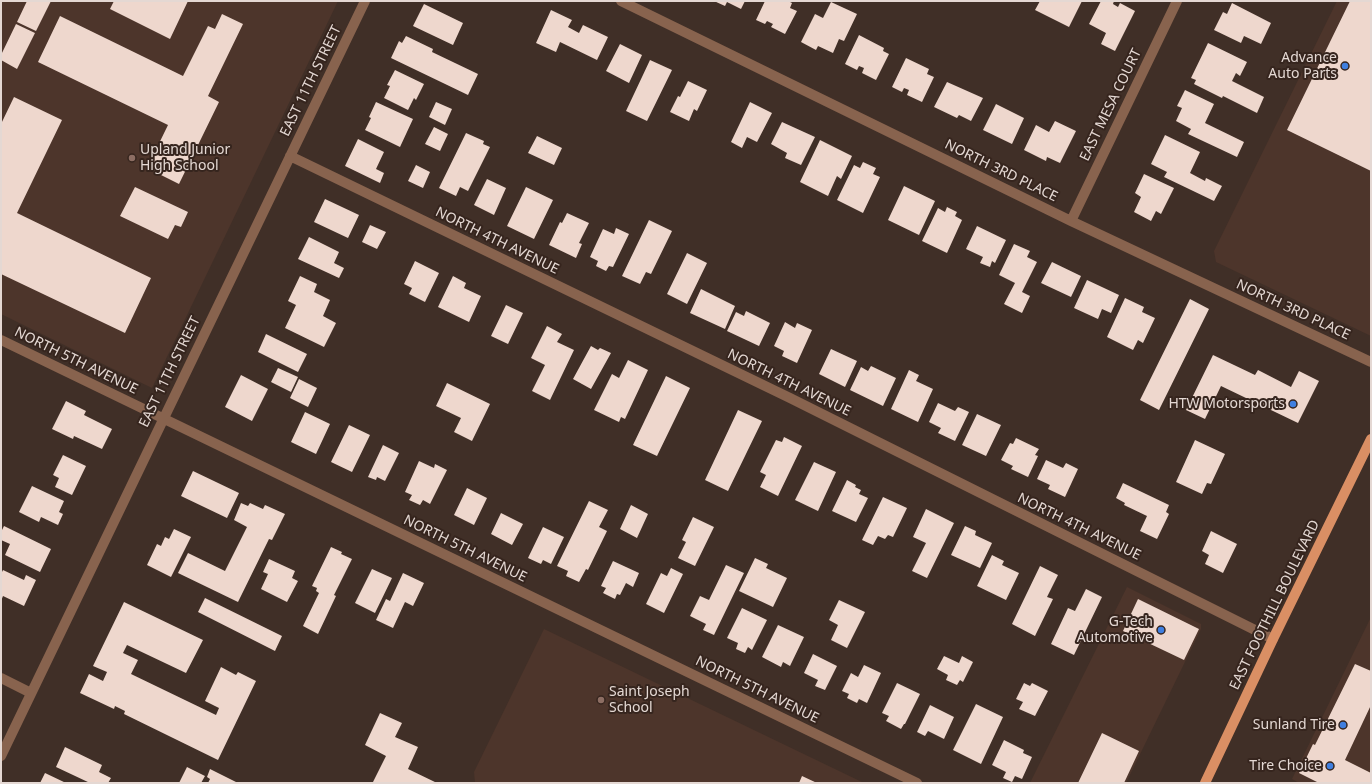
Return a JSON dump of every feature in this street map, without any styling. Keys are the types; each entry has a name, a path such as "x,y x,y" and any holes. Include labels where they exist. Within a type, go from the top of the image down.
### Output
{"main road":[{"name":"EAST FOOTHILL BOULEVARD","path":"1205,783 1273,639 1371,439"}],"street":[{"name":"EAST 11TH STREET","path":"1,756 365,1"},
{"name":"NORTH 3RD PLACE","path":"621,1 1071,221 1371,362"},
{"name":"EAST MESA COURT","path":"1071,221 1177,1"},
{"name":"NORTH 4TH AVENUE","path":"290,156 790,398 1273,639"},
{"name":"NORTH 5TH AVENUE","path":"1,340 917,783"},
{"path":"1,678 31,693"}],"shaded area":[{"name":"Upland Junior High School","path":"1,1 338,1 152,388 1,314"},
{"path":"1337,1 1371,1 1371,336 1216,262 1214,251"},
{"path":"1127,587 1201,624 1201,629 1126,783 1030,783"},
{"path":"1371,617 1371,783 1299,783 1292,779"},
{"name":"Saint Joseph School","path":"544,629 864,783 475,783 474,772"}],"building":[{"path":"27,1 51,1 36,31 17,22"},
{"path":"114,1 188,1 170,39 110,9"},
{"path":"714,1 745,1 741,9 727,2 725,6"},
{"path":"765,1 788,1 792,3 790,8 797,11 785,34 771,27 773,24 767,21 765,24 756,20"},
{"path":"1040,1 1082,1 1069,27 1035,10"},
{"path":"1101,1 1114,1 1113,4 1118,7 1120,3 1135,11 1115,51 1101,44 1106,33 1089,24"},
{"name":"Advance Auto Parts","path":"1350,1 1371,1 1371,171 1287,130"},
{"path":"831,2 857,14 844,41 839,39 833,53 818,46 816,50 801,42 815,14 823,18"},
{"path":"1232,3 1271,23 1261,44 1244,36 1241,43 1214,30 1223,12 1227,14"},
{"path":"424,4 463,23 453,45 413,26"},
{"path":"551,10 572,20 568,27 579,33 583,25 608,37 597,60 560,42 556,52 536,43"},
{"path":"222,14 243,24 208,96 219,102 179,184 147,168 168,125 38,62 60,16 183,76 208,26 215,29"},
{"path":"16,24 35,33 17,69 1,60 1,55"},
{"path":"859,35 884,48 883,51 889,54 876,80 862,73 864,68 859,66 857,70 845,64"},
{"path":"406,36 433,49 432,52 478,74 468,95 391,58 399,41 402,43"},
{"path":"1208,43 1247,62 1240,76 1236,73 1232,81 1264,97 1257,113 1223,96 1222,98 1194,84 1196,80 1191,78"},
{"path":"620,44 642,55 629,83 606,71"},
{"path":"906,58 929,69 927,74 934,77 922,102 907,95 909,90 904,88 902,92 892,87"},
{"path":"650,60 672,70 647,121 626,111"},
{"path":"395,70 424,84 416,100 414,98 408,110 384,98 390,86 387,85"},
{"path":"688,81 707,90 697,111 694,109 689,121 670,112"},
{"path":"947,82 983,98 971,121 959,115 957,118 934,107"},
{"path":"1185,90 1214,104 1205,123 1244,142 1237,157 1188,134 1191,129 1176,121 1182,108 1177,106"},
{"path":"14,97 62,120 17,213 151,278 125,333 1,274 1,124"},
{"path":"376,102 413,119 400,147 365,130"},
{"path":"436,102 452,109 445,125 429,117"},
{"path":"750,102 772,113 757,142 747,137 742,148 731,142"},
{"path":"996,104 1024,118 1012,144 983,130"},
{"path":"1055,121 1076,131 1060,163 1047,157 1046,161 1024,150 1036,125 1049,132"},
{"path":"782,122 815,137 801,165 785,158 787,153 771,144"},
{"path":"434,127 448,134 440,151 425,144"},
{"path":"466,133 484,141 483,144 490,147 468,191 460,187 456,196 439,188"},
{"path":"1165,135 1200,152 1190,173 1205,181 1206,178 1222,186 1214,201 1164,177 1167,172 1151,164"},
{"path":"537,136 562,148 554,165 528,153"},
{"path":"358,139 384,152 376,169 384,173 380,183 345,166"},
{"path":"820,140 852,156 841,179 837,176 828,196 800,182"},
{"path":"863,162 876,168 873,174 880,177 863,213 837,200 854,165 860,168"},
{"path":"416,165 430,172 423,188 408,181"},
{"path":"1144,174 1174,188 1161,214 1156,211 1151,221 1134,212 1141,197 1135,193"},
{"path":"487,179 506,188 494,215 474,205"},
{"path":"904,186 935,201 919,235 888,220"},
{"path":"135,187 188,212 181,227 175,225 168,239 120,216"},
{"path":"526,187 553,200 534,239 507,226"},
{"path":"325,199 359,215 348,238 314,222"},
{"path":"947,207 957,212 955,216 962,220 947,253 922,241 938,208 945,212"},
{"path":"567,213 589,223 579,243 582,244 576,258 549,245 560,222 562,223"},
{"path":"649,220 672,231 651,274 646,272 640,284 622,276"},
{"path":"370,225 386,232 377,249 362,242"},
{"path":"977,226 1006,240 995,263 992,261 990,267 980,263 983,257 966,249"},
{"path":"616,228 629,234 613,267 609,266 606,271 596,266 598,261 590,257 603,229 614,234"},
{"path":"309,237 339,252 334,263 344,268 339,278 298,259"},
{"path":"1014,244 1030,251 1027,257 1037,262 1022,292 1030,296 1022,313 1004,304 1015,283 999,275"},
{"path":"687,253 707,263 687,304 667,294"},
{"path":"415,261 439,273 425,302 409,294 412,288 404,284"},
{"path":"1052,262 1081,276 1071,297 1041,283"},
{"path":"300,276 317,284 314,292 330,300 323,316 336,323 324,347 285,328 296,305 288,301"},
{"path":"453,276 466,283 464,288 481,296 469,322 438,307"},
{"path":"1087,280 1119,295 1111,313 1102,309 1098,319 1074,308"},
{"path":"701,289 735,306 725,329 690,313"},
{"path":"1125,298 1144,307 1142,312 1155,318 1143,343 1138,340 1133,350 1107,337"},
{"path":"1190,299 1209,309 1159,410 1140,400"},
{"path":"506,305 523,313 508,344 491,336"},
{"path":"746,311 770,323 759,346 727,331 736,312 744,316"},
{"path":"785,322 795,328 797,323 812,330 797,363 782,356 784,351 774,346"},
{"path":"547,326 562,334 557,342 574,350 550,400 532,391 545,365 531,358"},
{"path":"266,334 307,354 298,372 258,352"},
{"path":"591,346 598,350 600,348 611,353 591,389 573,379"},
{"path":"831,349 857,361 845,387 819,374"},
{"path":"1213,355 1255,375 1258,370 1291,387 1299,371 1319,381 1298,423 1221,386 1205,419 1186,410"},
{"path":"628,360 648,370 625,419 621,417 619,422 594,410 612,374 619,378"},
{"path":"871,366 896,378 883,406 850,390 861,367 868,371"},
{"path":"278,368 298,377 291,392 271,382"},
{"path":"909,370 919,375 916,381 933,389 918,422 891,409"},
{"path":"241,375 268,389 252,421 225,407"},
{"path":"666,376 690,388 657,456 633,445"},
{"path":"299,379 317,388 308,407 290,398"},
{"path":"447,383 490,404 472,441 454,432 461,418 436,406"},
{"path":"66,401 86,411 84,415 112,429 102,449 74,436 73,439 52,429"},
{"path":"938,403 955,411 958,407 969,412 955,441 938,433 941,428 929,422"},
{"path":"738,410 762,421 728,491 705,480"},
{"path":"305,412 330,424 316,454 291,442"},
{"path":"977,414 1001,425 986,456 962,445"},
{"path":"349,425 370,435 352,472 331,462"},
{"path":"784,437 802,446 778,496 760,487 766,475 760,472 776,440 782,442"},
{"path":"1016,438 1039,449 1035,455 1038,456 1028,477 1011,469 1013,466 1001,460 1010,443 1013,444"},
{"path":"1195,440 1225,454 1211,484 1207,483 1202,494 1176,482"},
{"path":"383,445 399,453 385,481 377,477 376,480 368,477"},
{"path":"63,455 86,466 72,495 55,487 59,478 53,475"},
{"path":"1046,460 1063,468 1066,463 1078,469 1065,497 1048,489 1050,485 1037,479"},
{"path":"419,461 434,468 435,464 447,470 430,504 423,500 420,505 409,500 412,495 405,492"},
{"path":"814,462 836,472 818,511 795,500"},
{"path":"193,471 239,493 227,518 181,496"},
{"path":"847,480 861,490 859,494 868,498 856,522 832,511"},
{"path":"1123,483 1169,505 1166,512 1169,514 1157,539 1140,531 1147,516 1124,505 1125,503 1116,498"},
{"path":"32,486 64,501 59,512 63,514 58,525 41,517 39,522 19,512"},
{"path":"467,488 487,498 474,525 454,515"},
{"path":"883,497 907,508 893,537 888,535 885,539 878,536 873,545 862,540"},
{"path":"589,501 608,510 599,527 607,531 588,570 586,569 579,582 566,576 568,571 557,566"},
{"path":"241,503 248,506 250,503 263,509 265,505 285,514 272,540 269,539 238,602 178,573 188,553 225,571 247,527 234,520"},
{"path":"631,505 648,514 637,538 620,529"},
{"path":"926,509 954,523 927,578 912,571 926,543 913,537"},
{"path":"501,513 523,524 512,545 491,534"},
{"path":"693,517 714,527 695,566 678,558 686,542 682,540"},
{"path":"4,526 51,549 40,572 5,555 10,544 1,540 1,532"},
{"path":"965,526 976,531 975,535 992,543 980,568 951,555"},
{"path":"543,527 564,537 551,564 543,560 541,564 528,558"},
{"path":"174,529 191,537 171,577 147,565 157,544 161,546 165,537 169,539"},
{"path":"1211,531 1237,544 1223,573 1205,564 1209,555 1202,551"},
{"path":"331,547 352,559 334,595 336,596 318,634 303,626 319,593 316,591 317,588 312,586"},
{"path":"992,555 1004,561 1002,565 1019,573 1006,600 977,586"},
{"path":"755,558 768,564 766,568 787,578 773,607 739,591"},
{"path":"269,559 295,571 292,578 298,581 287,602 261,589 268,574 263,572"},
{"path":"613,561 639,573 633,587 626,583 620,595 617,594 615,599 603,593 606,588 601,586"},
{"path":"726,565 744,573 714,635 703,630 706,624 690,616 700,596 709,600"},
{"path":"1040,566 1058,575 1047,597 1053,599 1035,636 1012,624"},
{"path":"671,568 683,574 664,613 646,604 661,573 667,576"},
{"path":"372,569 392,578 375,613 355,603"},
{"path":"3,570 24,580 26,575 36,580 24,606 3,596 1,601 1,574"},
{"path":"403,573 424,583 413,606 405,602 393,628 376,620 386,599 390,601"},
{"path":"1086,589 1102,597 1074,655 1051,644 1068,608 1075,611"},
{"path":"205,598 282,636 275,651 198,612"},
{"name":"G-Tech Automotive","path":"1138,599 1199,629 1184,660 1123,631"},
{"path":"839,600 865,612 847,648 831,640 838,625 829,620"},
{"path":"124,602 203,640 186,673 127,645 123,653 138,660 131,674 216,715 219,708 205,701 221,667 236,675 238,672 256,681 218,760 124,714 125,711 115,706 114,709 80,693 89,674 103,681 107,672 93,666"},
{"path":"742,608 767,620 752,650 748,647 745,653 736,649 738,643 727,638"},
{"path":"778,625 804,637 790,666 783,662 781,667 762,657"},
{"path":"813,654 837,666 825,690 815,686 818,680 804,673"},
{"path":"944,656 959,663 962,656 973,662 963,682 960,680 957,685 946,680 948,675 937,669"},
{"name":"Sunland Tire","path":"1355,664 1371,671 1371,705 1345,760 1371,773 1371,783 1319,783 1299,773 1313,744 1315,745"},
{"path":"864,665 881,673 867,703 859,699 857,703 847,698 849,694 842,691 851,673 858,677"},
{"path":"897,683 920,694 901,729 886,721 889,716 882,713"},
{"path":"1024,683 1030,686 1032,683 1048,691 1035,716 1019,709 1023,702 1016,699"},
{"path":"976,704 1003,717 981,764 953,750"},
{"path":"930,705 954,717 944,739 928,731 925,736 917,732"},
{"path":"380,713 402,723 395,737 418,747 408,769 437,783 373,782 386,756 365,745"},
{"path":"1102,733 1139,751 1124,783 1078,783"},
{"path":"1004,740 1024,750 1023,753 1032,757 1022,779 1015,776 1012,782 1003,778 1006,772 992,765"},
{"path":"65,747 102,765 99,772 111,778 108,783 90,783 56,767"},
{"path":"187,767 205,776 201,783 179,783"},
{"path":"210,769 236,782 208,783 210,779 207,777"},
{"path":"45,773 66,783 40,783"},
{"path":"802,776 817,783 799,783"}],"place":[{"name":"Advance Auto Parts","path":"1345,66"},
{"name":"Upland Junior High School","path":"132,158"},
{"name":"HTW Motorsports","path":"1293,404"},
{"name":"G-Tech Automotive","path":"1161,630"},
{"name":"Saint Joseph School","path":"601,700"},
{"name":"Sunland Tire","path":"1343,725"},
{"name":"Tire Choice","path":"1330,766"}]}
